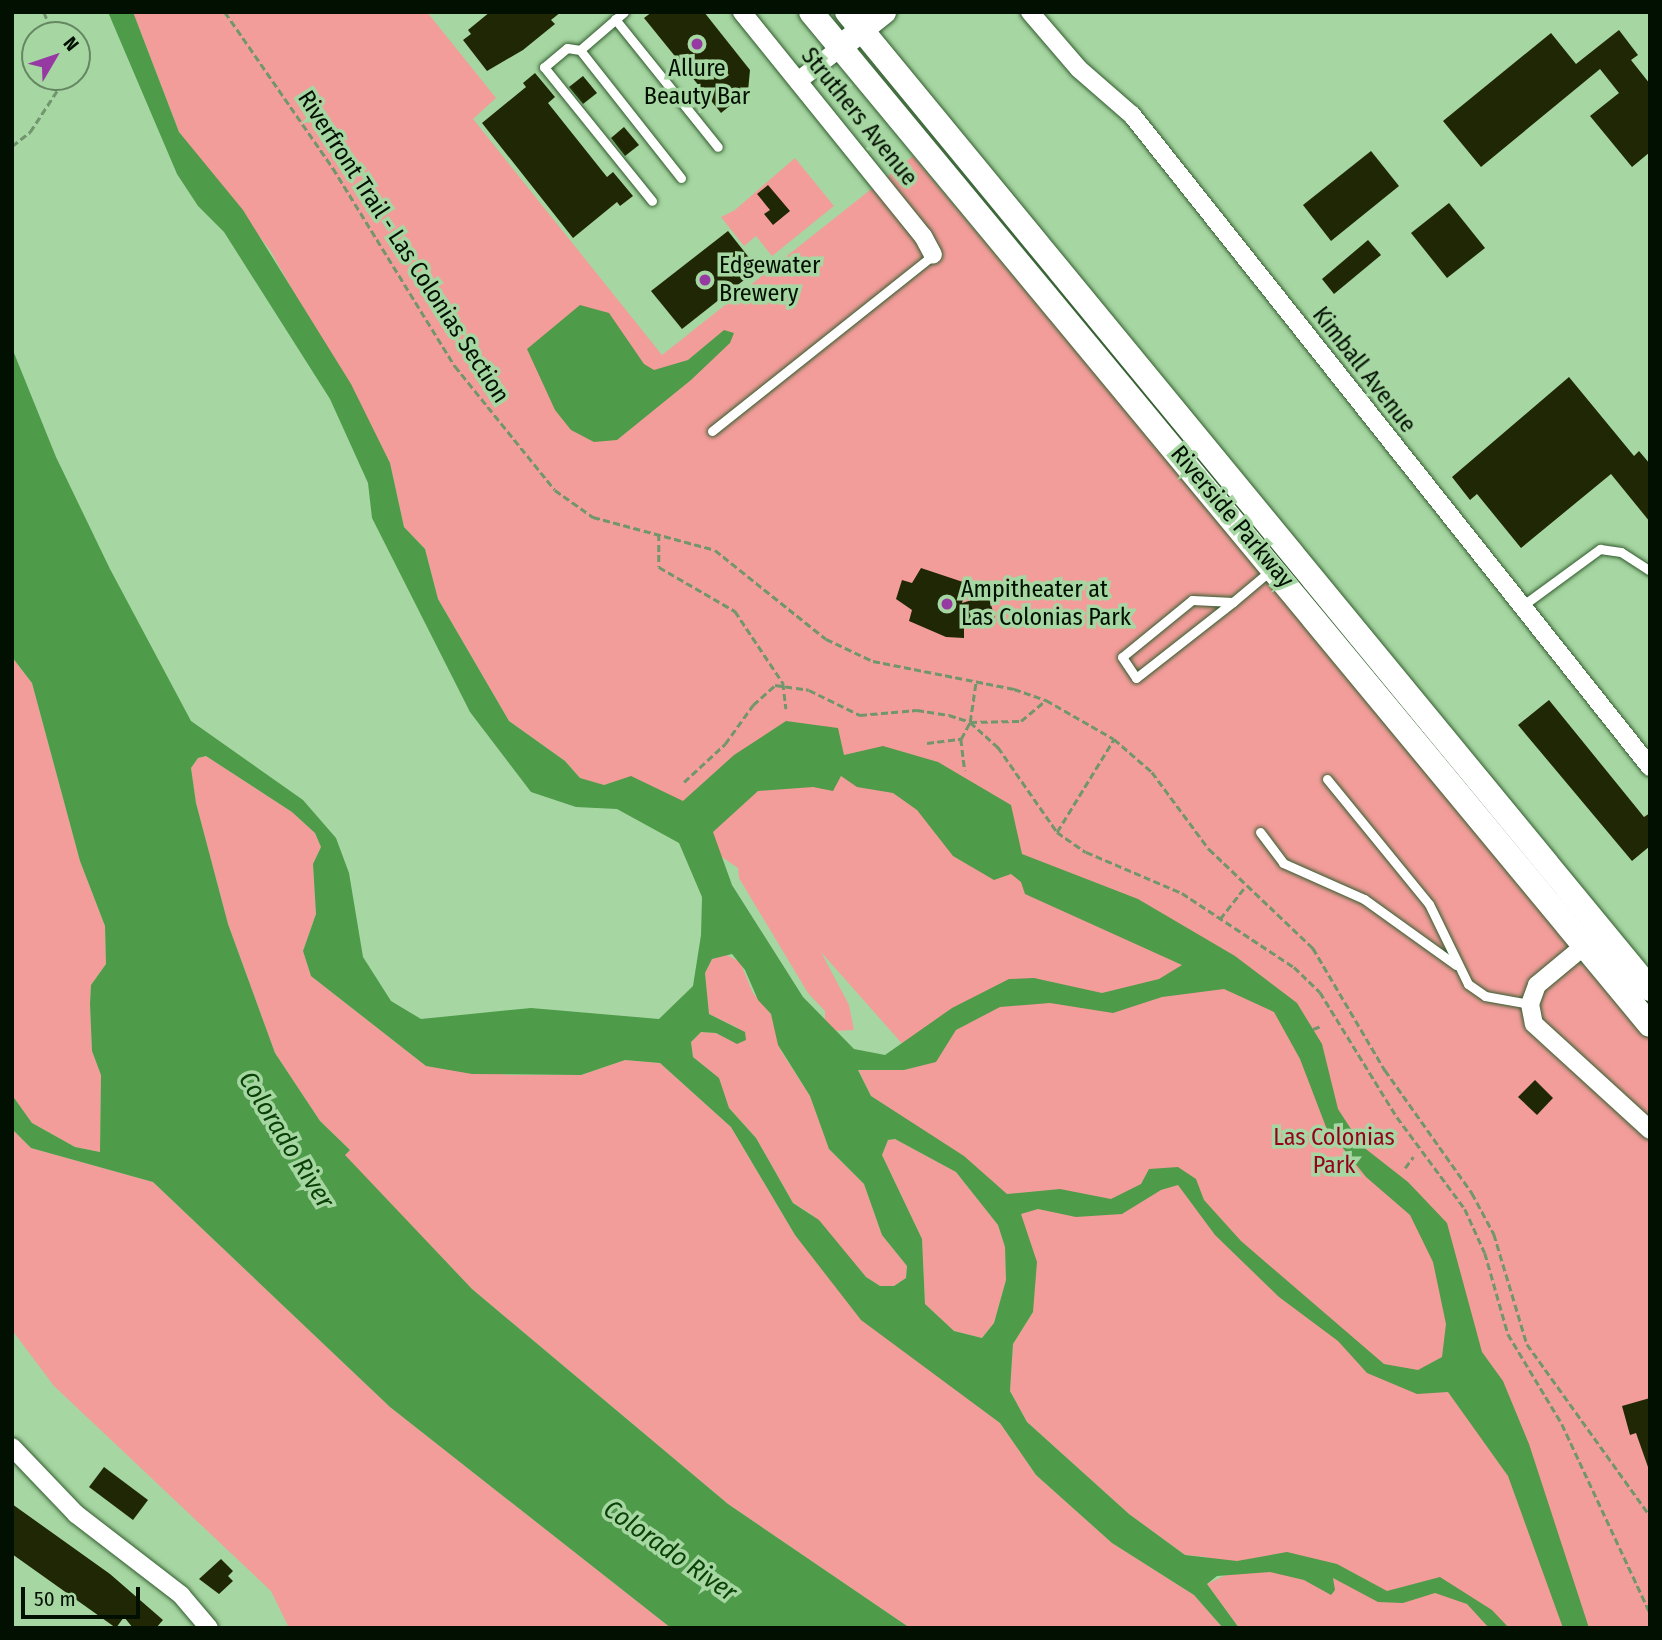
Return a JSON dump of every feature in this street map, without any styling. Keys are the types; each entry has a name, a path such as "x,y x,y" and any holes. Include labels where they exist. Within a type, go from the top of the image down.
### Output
{"main road":[{"name":"Riverside Parkway","path":"811,12 1274,567 1650,1025"},
{"path":"840,48 855,21 884,12"},
{"name":"Riverside Parkway","path":"855,21 1650,989"}],"street":[{"name":"Struthers Avenue","path":"742,12 923,236 933,256"},
{"name":"Kimball Avenue","path":"1030,12 1079,69 1132,115 1650,767"},
{"path":"798,81 840,48"},
{"path":"1584,946 1536,985 1530,1004 1534,1024 1554,1046 1650,1130"},
{"path":"12,1447 76,1514 181,1595 209,1628"}],"lane":[{"path":"580,50 624,12"},
{"path":"615,19 718,147"},
{"path":"652,201 544,67 567,48 580,50 681,177"},
{"path":"712,431 933,256"},
{"path":"1521,608 1600,549 1616,549 1650,570"},
{"path":"1233,602 1192,600 1122,657 1136,678 1233,602 1274,567"},
{"path":"1327,779 1429,904 1468,984 1485,996 1530,1004"},
{"path":"1260,832 1283,863 1364,899 1459,967"}],"path":[{"name":"Riverfront Trail - Las Colonias Section","path":"225,12 333,168 455,366 511,440 573,505 618,525 715,550 826,639 873,661 914,673 976,681 1046,700 1114,739 1152,772 1209,849 1245,887 1283,916 1313,948 1385,1070 1472,1194 1494,1234 1527,1344 1650,1516"},
{"path":"12,146 30,132 57,91"},
{"path":"659,534 659,567 736,611 783,683 786,709"},
{"path":"965,771 961,739 970,722 976,681"},
{"path":"783,683 860,715 917,710 970,722 1021,721 1046,700"},
{"path":"684,782 725,744 752,705 783,683"},
{"path":"970,722 998,747 1057,832 1086,852 1182,893 1294,967 1320,992 1397,1117 1465,1209 1485,1253 1508,1334 1562,1424 1650,1613"},
{"path":"927,743 961,739"},
{"path":"1057,832 1114,739"},
{"path":"1220,919 1245,887"},
{"path":"1313,1029 1321,1026"},
{"path":"1405,1167 1413,1157"}],"green space":[{"name":"Las Colonias Park","path":"133,12 427,12 496,98 473,119 662,355 913,156 1650,1037 1650,1628 1239,1628 1207,1584 1226,1575 1207,1557 1185,1555 1129,1514 1027,1422 1010,1391 1013,1344 1033,1312 980,1171 871,1096 858,1069 904,1070 921,1065 821,952 849,1005 854,1030 836,1031 825,1020 825,1011 808,993 739,878 738,868 647,806 580,778 565,761 509,721 438,599 425,549 404,527 390,463 270,250 179,132"},
{"path":"795,158 834,206 772,256 756,236 744,246 721,217 735,210"},
{"path":"12,657 32,683 80,861 105,926 106,964 91,985 90,1004 92,1051 101,1075 100,1152 75,1147 32,1123 12,1095"},
{"path":"206,756 292,812 315,833 321,847 313,864 316,914 303,951 311,976 426,1066 511,1075 581,1075 625,1060 660,1063 731,1127 795,1235 906,1352 1000,1423 1036,1475 1112,1543 1194,1595 1223,1628 910,1628 728,1504 472,1289 344,1155 350,1150 320,1121 275,1053 228,924 196,803 191,768 198,758"},
{"path":"725,954 740,962 753,993 771,1014 781,1051 810,1096 829,1149 864,1184 882,1235 907,1266 906,1278 894,1286 880,1286 866,1277 811,1214 793,1203 756,1138 729,1108 714,1074 693,1057 691,1042 701,1032 716,1033 736,1043 738,1028 709,1014 705,973 712,959"},
{"path":"12,1129 31,1148 153,1182 390,1407 671,1628 289,1628 271,1591 54,1386 12,1330"},
{"path":"895,1139 956,1172 998,1225 1005,1247 1006,1280 994,1323 982,1338 954,1331 925,1304 922,1239 882,1155 888,1140"}],"water":[{"name":"Colorado River","path":"108,12 133,12 179,132 243,210 351,384 390,463 404,527 425,549 438,599 509,721 565,761 580,778 604,785 631,776 683,801 734,755 786,721 838,728 844,755 883,746 938,762 1011,805 1022,854 1138,899 1235,956 1297,1003 1322,1044 1338,1109 1362,1146 1408,1182 1447,1223 1482,1352 1503,1381 1529,1444 1589,1628 1563,1628 1508,1476 1448,1392 1417,1394 1367,1373 1338,1341 1279,1297 1215,1235 1178,1185 1161,1190 1122,1214 1076,1217 1038,1209 1021,1214 1037,1262 1033,1312 1013,1344 1010,1391 1027,1422 1129,1514 1185,1555 1237,1561 1287,1552 1337,1564 1387,1591 1440,1577 1492,1610 1509,1628 1489,1628 1467,1604 1435,1593 1403,1603 1378,1602 1333,1578 1335,1590 1331,1595 1304,1580 1270,1572 1217,1576 1207,1584 1239,1628 1223,1628 1194,1595 1112,1543 1036,1475 1000,1423 861,1320 795,1235 731,1127 660,1063 625,1060 581,1075 472,1074 426,1066 311,976 303,951 316,914 313,864 321,847 315,833 292,812 206,756 198,758 191,768 196,803 228,924 275,1053 320,1121 350,1150 345,1155 472,1289 728,1504 910,1628 671,1628 390,1407 153,1182 31,1148 12,1129 12,1095 32,1123 75,1147 100,1152 101,1075 92,1051 90,1004 91,985 106,964 105,926 80,861 32,683 12,657 12,348 56,457 110,569 191,721 303,800 336,838 349,873 363,957 391,1001 421,1019 531,1008 659,1019 693,986 701,935 702,897 679,843 617,809 576,807 531,792 470,712 372,518 368,483 330,399 224,232 198,206 177,174","holes":["841,776 857,787 893,793 917,810 953,856 994,880 1011,874 1021,882 1025,894 1182,965 1159,979 1102,993 1034,978 1009,979 952,1008 885,1055 854,1049 803,997 732,885 713,832 758,791 813,787 833,791","732,954 745,970 758,1000 771,1014 778,1045 810,1096 829,1149 864,1184 882,1235 907,1266 906,1278 894,1286 880,1286 866,1277 819,1220 793,1203 756,1138 729,1108 719,1078 693,1057 691,1042 701,1032 716,1033 737,1044 746,1040 745,1032 709,1014 705,973 712,959","1224,989 1274,1012 1300,1059 1326,1127 1366,1177 1410,1215 1433,1262 1446,1324 1442,1357 1418,1370 1384,1364 1241,1241 1204,1200 1196,1179 1178,1167 1149,1169 1141,1184 1111,1199 1060,1189 1007,1194 964,1156 871,1096 858,1070 904,1070 936,1062 956,1030 1000,1007 1050,1003 1113,1013 1162,997","895,1139 956,1172 998,1225 1005,1247 1006,1280 994,1323 982,1338 954,1331 925,1304 922,1239 882,1155 888,1140"]},
{"path":"580,305 609,313 644,364 654,370 688,360 724,330 734,333 730,343 691,380 617,440 594,442 571,430 555,410 527,349"}],"building":[{"path":"490,12 561,12 551,20 555,24 523,50 487,71 463,40 471,34 468,30"},
{"path":"652,12 704,12 750,70 748,91 721,113 644,18"},
{"path":"1619,30 1638,55 1631,60 1650,84 1650,152 1632,167 1590,116 1619,93 1600,69 1481,167 1443,121 1551,33 1576,64"},
{"path":"535,73 555,97 548,103 607,177 613,172 633,196 620,206 617,202 573,238 482,123 526,87 523,83"},
{"path":"583,76 597,93 583,104 569,87"},
{"path":"624,127 639,145 625,156 611,138"},
{"path":"1371,151 1399,186 1331,241 1303,205"},
{"path":"768,185 790,211 773,225 764,214 770,210 757,194"},
{"path":"1449,203 1485,248 1447,278 1411,233"},
{"name":"Edgewater Brewery","path":"728,231 758,269 682,329 651,291"},
{"path":"1368,240 1381,255 1334,294 1322,279"},
{"path":"1569,377 1634,456 1639,451 1650,464 1650,522 1611,474 1521,548 1477,494 1470,500 1452,477"},
{"name":"Ampitheater at Las Colonias Park","path":"921,568 963,582 966,588 962,603 988,595 995,618 964,620 964,638 946,637 909,621 912,610 896,599 902,580 912,583"},
{"path":"1549,700 1644,817 1650,813 1650,846 1632,861 1518,725"},
{"path":"1535,1080 1553,1098 1537,1115 1518,1097"},
{"path":"1650,1398 1648,1467 1636,1433 1630,1435 1622,1406"},
{"path":"104,1467 148,1500 133,1520 89,1487"},
{"path":"12,1504 110,1574 163,1620 156,1628 133,1628 124,1617 116,1628 12,1554"},
{"path":"221,1559 233,1571 228,1576 233,1581 219,1594 199,1579"}],"place":[{"name":"Allure Beauty Bar","path":"697,44"},
{"name":"Edgewater Brewery","path":"705,280"},
{"name":"Ampitheater at Las Colonias Park","path":"947,604"}]}
